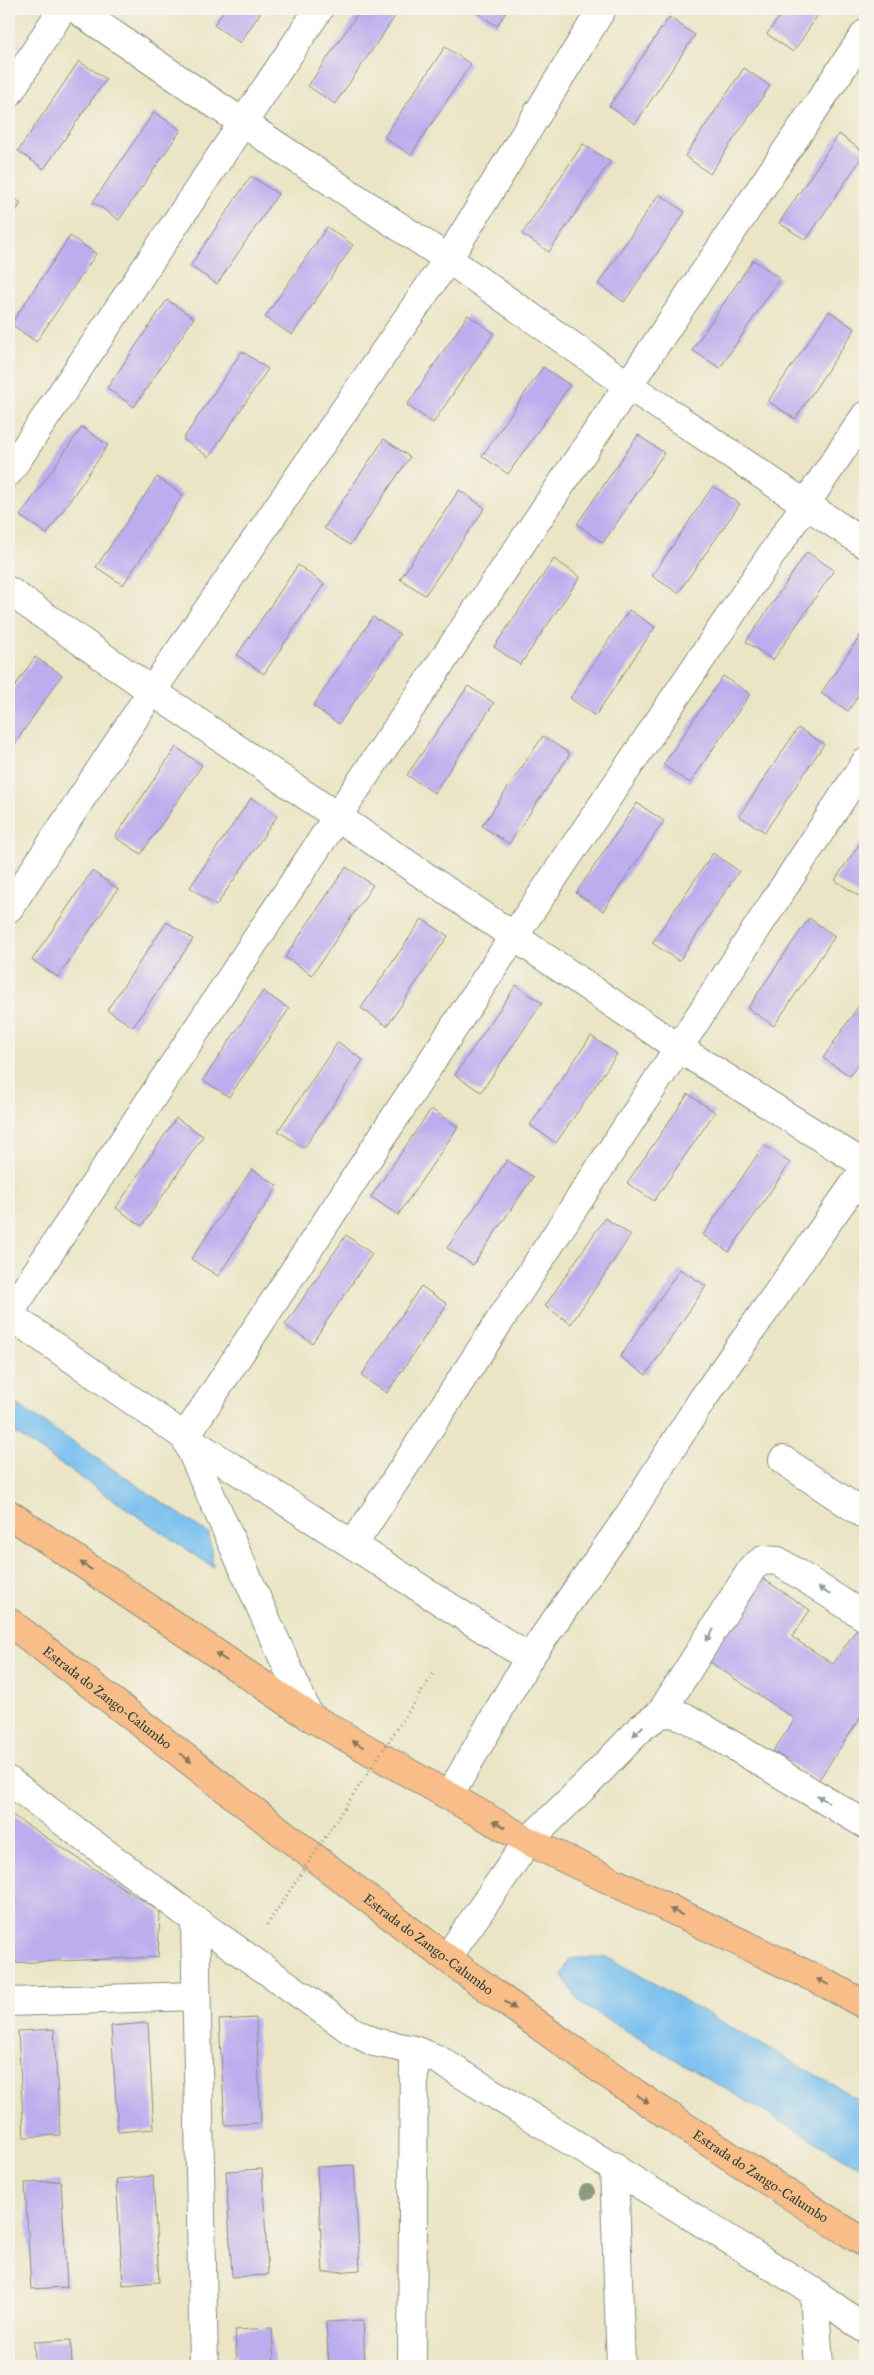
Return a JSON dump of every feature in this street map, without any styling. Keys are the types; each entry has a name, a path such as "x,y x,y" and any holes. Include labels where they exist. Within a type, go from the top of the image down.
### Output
{"main road":[{"path":"9,1514 309,1716 528,1841 827,1984 865,2005"},
{"name":"Estrada do Zango-Calumbo","path":"9,1622 447,1958 700,2139 865,2243"}],"street":[{"path":"9,93 62,9"},
{"path":"76,9 448,259 628,385 865,544"},
{"path":"9,472 319,9"},
{"path":"9,908 152,691 448,259 602,9"},
{"path":"530,1658 186,1437 9,1314 337,817 865,34"},
{"path":"186,1437 514,936 865,416"},
{"path":"9,591 152,691 680,1049 865,1165"},
{"path":"353,1545 680,1049 865,763"},
{"path":"449,1796 530,1658 626,1520 702,1400 865,1169"},
{"path":"186,1437 309,1716"},
{"path":"783,1460 865,1514"},
{"path":"447,1958 528,1841 642,1727 660,1714 754,1567 763,1560 778,1561 865,1617"},
{"path":"660,1714 671,1713 685,1717 865,1824"},
{"path":"9,1781 195,1920 352,2031 374,2042 414,2050 439,2060 614,2166 814,2292 865,2329"},
{"path":"195,1920 204,2366"},
{"path":"9,2002 196,1996"},
{"path":"412,2366 414,2050"},
{"path":"614,2166 621,2366"},
{"path":"814,2292 819,2366"}],"path":[{"path":"267,1925 434,1673"}],"water":[{"path":"9,1399 209,1534 213,1567 9,1429"},
{"path":"570,1958 609,1958 865,2103 865,2171 581,2004 562,1975"}],"building":[{"path":"225,9 263,9 240,43 214,25"},
{"path":"361,9 387,9 396,15 335,104 308,86"},
{"path":"471,9 508,9 497,26"},
{"path":"785,9 822,9 793,52 767,34"},
{"path":"669,17 695,35 635,124 609,106"},
{"path":"445,47 471,64 411,155 384,137"},
{"path":"79,61 106,79 44,169 18,151"},
{"path":"744,68 770,86 710,174 685,156"},
{"path":"154,112 181,130 119,220 93,202"},
{"path":"839,134 865,153 806,240 779,223"},
{"path":"583,144 610,162 549,252 522,234"},
{"path":"251,176 278,194 217,284 190,266"},
{"path":"659,194 685,212 624,302 598,284"},
{"path":"9,195 21,203 9,222"},
{"path":"327,227 353,245 292,335 265,317"},
{"path":"70,236 96,254 36,342 11,324"},
{"path":"753,260 780,278 720,368 692,350"},
{"path":"167,300 194,318 134,407 107,388"},
{"path":"829,311 855,329 795,419 768,401"},
{"path":"468,315 494,333 433,423 407,405"},
{"path":"242,351 268,369 209,457 183,439"},
{"path":"543,367 570,385 508,474 482,456"},
{"path":"82,427 108,445 47,534 20,516"},
{"path":"638,435 664,453 603,543 577,524"},
{"path":"384,439 410,457 350,545 324,528"},
{"path":"157,477 183,495 123,585 96,567"},
{"path":"713,486 740,504 678,593 652,576"},
{"path":"459,490 485,508 425,595 400,579"},
{"path":"807,552 834,570 773,660 746,642"},
{"path":"554,559 580,577 520,665 494,647"},
{"path":"298,565 324,584 264,674 237,655"},
{"path":"629,610 655,627 595,716 570,698"},
{"path":"373,617 400,634 339,724 313,706"},
{"path":"865,629 865,685 848,711 821,693"},
{"path":"35,657 62,675 9,752 9,695"},
{"path":"723,676 750,694 690,783 663,765"},
{"path":"468,686 494,703 434,793 407,775"},
{"path":"798,728 824,744 765,832 739,816"},
{"path":"543,736 570,754 509,844 482,826"},
{"path":"176,747 202,765 141,854 115,837"},
{"path":"251,798 277,816 216,906 190,887"},
{"path":"637,803 664,821 603,911 576,893"},
{"path":"865,835 865,893 862,898 835,880"},
{"path":"713,853 739,871 679,961 652,943"},
{"path":"346,867 373,885 312,975 285,957"},
{"path":"92,871 118,889 58,977 32,960"},
{"path":"809,918 835,936 774,1026 748,1008"},
{"path":"422,919 448,936 387,1026 361,1008"},
{"path":"167,922 193,939 133,1027 107,1010"},
{"path":"516,985 542,1003 481,1092 455,1075"},
{"path":"263,991 289,1009 229,1097 203,1080"},
{"path":"865,997 865,1054 850,1076 823,1058"},
{"path":"591,1036 617,1054 556,1143 530,1125"},
{"path":"338,1042 363,1060 304,1148 278,1131"},
{"path":"688,1094 715,1112 654,1201 627,1183"},
{"path":"431,1109 458,1127 398,1215 371,1197"},
{"path":"176,1118 203,1136 142,1226 116,1208"},
{"path":"764,1145 790,1163 729,1252 703,1235"},
{"path":"507,1160 533,1177 473,1265 447,1248"},
{"path":"252,1169 278,1186 218,1276 191,1259"},
{"path":"605,1218 631,1235 571,1324 545,1306"},
{"path":"346,1235 372,1254 312,1343 285,1325"},
{"path":"680,1269 706,1286 646,1375 620,1357"},
{"path":"421,1286 447,1304 387,1393 361,1376"},
{"path":"762,1578 810,1610 792,1637 833,1664 860,1624 865,1627 865,1711 818,1781 773,1751 795,1719 707,1660"},
{"path":"9,1813 160,1912 158,1957 9,1963"},
{"path":"256,2018 261,2123 225,2125 219,2020"},
{"path":"148,2023 154,2129 118,2132 111,2026"},
{"path":"54,2029 60,2135 24,2137 18,2031"},
{"path":"354,2165 360,2270 323,2273 317,2167"},
{"path":"262,2169 268,2275 232,2277 226,2171"},
{"path":"153,2176 159,2282 123,2285 116,2179"},
{"path":"61,2181 67,2287 31,2289 25,2183"},
{"path":"363,2320 365,2366 329,2366 326,2322"},
{"path":"272,2328 274,2366 237,2366 235,2330"},
{"path":"71,2340 72,2366 35,2366 34,2342"}]}
